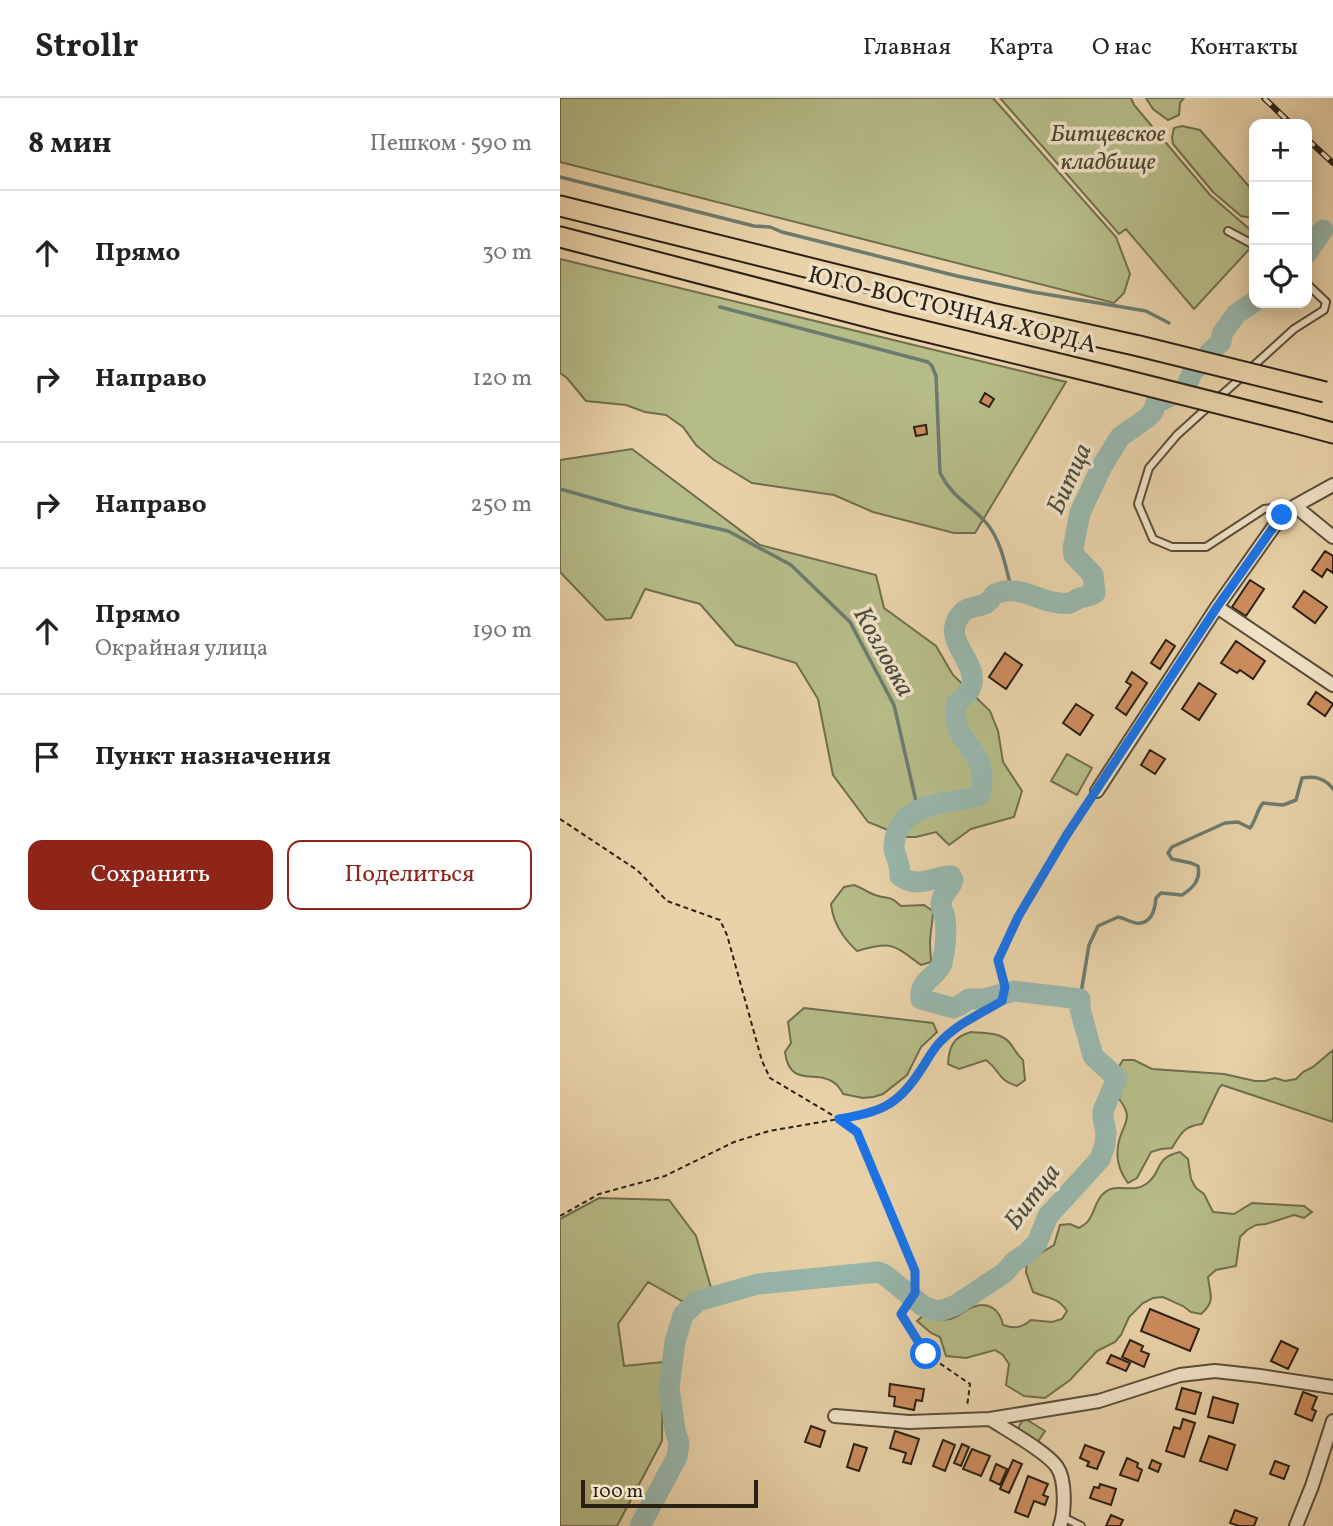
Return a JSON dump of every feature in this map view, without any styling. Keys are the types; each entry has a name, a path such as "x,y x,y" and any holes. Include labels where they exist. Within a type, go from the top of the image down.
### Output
{"main road":[{"name":"ЮГО-ВОСТОЧНАЯ ХОРДА","path":"560,206 991,313 1329,393"},
{"name":"ЮГО-ВОСТОЧНАЯ ХОРДА","path":"560,237 1333,433"}],"street":[{"path":"1097,791 1217,607 1282,515 1333,485"},
{"path":"1294,506 1333,537"},
{"path":"1217,607 1333,685"},
{"path":"835,1416 909,1423 990,1419 1099,1401 1180,1375 1215,1371 1333,1387"},
{"path":"990,1419 1049,1458 1059,1469 1064,1513 1061,1522"},
{"path":"1296,1526 1333,1421"}],"lane":[{"path":"1228,231 1249,242"},
{"path":"1294,506 1264,509 1206,547 1172,547 1153,539 1138,503 1149,468 1177,435 1294,329 1324,310 1326,302 1312,289"},
{"path":"1061,1522 1081,1526"}],"path":[{"path":"560,1216 599,1194 664,1176 734,1142 769,1130 868,1114 901,1097 940,1042 952,1031 1002,1001 1005,987 998,960 1018,917 1066,836 1097,791"},
{"path":"560,819 637,870 667,901 720,920 727,935 762,1061 770,1078 857,1132 915,1271 915,1293 901,1314 926,1354 970,1384 964,1420"}],"green space":[{"path":"560,98 993,98 1116,237 1130,274 1124,293 1114,303 560,162"},
{"name":"Битцевское кладбище","path":"1000,98 1131,98 1210,195 1249,229 1249,249 1194,309 1126,229 1119,234"},
{"path":"1146,98 1184,98 1180,103 1179,115 1168,120 1153,109"},
{"path":"1182,126 1200,130 1249,186 1249,217 1241,216 1213,192 1173,144 1174,128"},
{"path":"560,259 1066,382 975,533 954,533 873,512 834,495 752,483 714,460 696,445 683,427 666,415 645,412 626,405 586,401 560,373"},
{"path":"632,449 760,545 876,575 884,608 936,646 953,675 990,711 998,731 1003,762 1022,791 1014,817 971,829 949,845 936,832 905,837 868,822 833,775 818,699 796,663 736,645 700,604 645,589 631,618 606,620 560,572 560,460"},
{"path":"1067,754 1092,768 1077,795 1051,781"},
{"path":"854,885 891,899 901,906 924,905 933,911 931,962 921,965 892,946 857,951 852,946 837,924 831,904 844,887"},
{"path":"804,1008 933,1023 937,1032 921,1047 907,1075 883,1094 863,1098 843,1094 830,1080 799,1075 788,1064 785,1052 791,1043 788,1022"},
{"path":"971,1032 996,1035 1009,1042 1023,1060 1025,1080 1017,1086 1011,1084 986,1060 959,1069 948,1064 953,1044"},
{"path":"1333,1050 1333,1122 1222,1085 1202,1124 1191,1126 1184,1131 1172,1148 1151,1152 1137,1178 1128,1183 1118,1163 1117,1152 1127,1116 1119,1099 1122,1083 1118,1068 1123,1060 1134,1060 1152,1069 1224,1074 1255,1081 1275,1078 1285,1081 1296,1079"},
{"path":"1180,1152 1188,1159 1191,1179 1196,1188 1204,1194 1213,1212 1234,1214 1252,1203 1304,1206 1312,1212 1304,1218 1294,1215 1247,1230 1240,1237 1236,1266 1216,1270 1208,1277 1210,1301 1201,1314 1191,1312 1163,1297 1143,1303 1129,1317 1115,1342 1097,1351 1070,1380 1045,1398 1024,1396 1006,1385 1009,1364 1003,1355 995,1350 966,1358 946,1356 940,1337 917,1321 925,1314 946,1320 979,1305 993,1308 1003,1325 1011,1327 1021,1326 1031,1320 1052,1322 1062,1319 1067,1311 1063,1306 1056,1300 1033,1292 1026,1272 1027,1261 1054,1245 1060,1225 1070,1224 1079,1228 1086,1223 1104,1193 1114,1188 1141,1187 1151,1180 1166,1158"},
{"path":"599,1198 669,1200 696,1236 712,1291 689,1305 648,1282 618,1324 624,1366 663,1362 662,1441 617,1526 560,1526 560,1219"},
{"path":"1024,1418 1045,1431 1037,1443 1017,1430"}],"building":[{"path":"985,393 994,399 989,407 980,402"},
{"path":"926,425 927,434 916,436 914,427"},
{"path":"1325,551 1333,556 1333,573 1327,569 1322,577 1312,570"},
{"path":"1250,580 1264,589 1246,616 1232,607"},
{"path":"1304,591 1327,607 1315,623 1293,607"},
{"path":"1166,640 1175,646 1160,669 1151,663"},
{"path":"1236,641 1265,661 1253,679 1240,670 1237,673 1221,663"},
{"path":"1005,653 1022,665 1006,689 989,677"},
{"path":"1132,672 1147,683 1126,715 1116,708 1131,685 1126,682"},
{"path":"1199,683 1216,694 1199,720 1182,709"},
{"path":"1316,692 1333,704 1325,716 1308,704"},
{"path":"1076,704 1093,715 1080,735 1063,723"},
{"path":"1150,750 1165,759 1155,774 1141,765"},
{"path":"1150,1309 1199,1329 1190,1351 1141,1331"},
{"path":"1130,1340 1143,1346 1141,1351 1149,1354 1144,1367 1122,1357"},
{"path":"1281,1341 1298,1349 1288,1369 1271,1361"},
{"path":"1111,1355 1130,1363 1126,1371 1107,1363"},
{"path":"890,1384 924,1389 922,1401 916,1400 914,1410 894,1406 895,1397 889,1396"},
{"path":"1182,1388 1201,1393 1195,1414 1176,1409"},
{"path":"1303,1392 1317,1397 1312,1409 1316,1411 1312,1421 1295,1414"},
{"path":"1213,1397 1238,1404 1233,1423 1208,1417"},
{"path":"1183,1419 1195,1423 1184,1457 1166,1451 1174,1427 1180,1429"},
{"path":"811,1426 825,1431 820,1447 805,1442"},
{"path":"895,1431 919,1439 911,1464 903,1462 906,1453 890,1448"},
{"path":"1209,1436 1235,1445 1227,1470 1200,1461"},
{"path":"943,1440 955,1445 945,1471 933,1466"},
{"path":"854,1444 867,1448 859,1471 847,1467"},
{"path":"962,1444 969,1447 961,1466 954,1463"},
{"path":"1085,1445 1104,1452 1097,1469 1087,1466 1089,1462 1080,1458"},
{"path":"972,1449 990,1456 981,1476 963,1469"},
{"path":"1127,1458 1138,1463 1137,1467 1142,1470 1138,1481 1120,1475"},
{"path":"1013,1460 1022,1464 1009,1493 1000,1489"},
{"path":"1152,1460 1161,1464 1158,1472 1149,1468"},
{"path":"1275,1461 1289,1466 1284,1479 1270,1474"},
{"path":"996,1464 1007,1469 1000,1485 990,1480"},
{"path":"1028,1476 1048,1484 1043,1495 1048,1497 1045,1505 1034,1501 1028,1517 1015,1512"},
{"path":"1100,1484 1116,1489 1111,1505 1090,1498 1094,1487 1099,1488"},
{"path":"1235,1510 1257,1518 1254,1526 1230,1523"},
{"path":"1111,1515 1123,1520 1120,1526 1106,1526"}],"waterway":[{"path":"560,177 754,226 770,227 957,276 1146,311 1169,323"},
{"name":"Битца","path":"1312,246 1323,230"},
{"name":"Битца","path":"640,1526 677,1457 679,1443 669,1388 675,1342 683,1315 698,1301 758,1284 878,1272 923,1306 936,1311 943,1310 956,1305 1004,1273 1027,1253 1037,1243 1048,1216 1100,1159 1106,1132 1103,1111 1117,1078 1093,1056 1080,1009 1080,999 1014,991 984,999 969,999 953,1008 921,999 925,983 942,963 946,930 941,900 953,880 951,876 919,882 906,880 900,876 894,845 902,824 917,811 980,795 982,772 957,724 957,703 969,691 972,680 955,635 955,624 969,608 985,604 995,594 1005,591 1060,603 1070,603 1095,593 1093,575 1074,555 1073,549 1080,513 1102,466 1120,437 1147,418 1156,403 1186,389 1193,371 1221,342 1222,334 1236,314 1249,305"},
{"path":"720,307 928,362 936,376 940,473 957,496 982,518 993,532 1003,556 1012,591"},
{"name":"Козловка","path":"560,489 627,508 728,531 791,565 850,622 894,705 918,810"},
{"path":"1080,999 1089,945 1098,926 1118,917 1136,923 1145,922 1151,916 1156,898 1161,893 1182,895 1195,883 1198,866 1172,859 1168,853 1172,847 1225,823 1238,822 1250,828 1263,803 1283,805 1296,800 1302,778 1319,779 1327,782 1333,789"}],"railway":[{"path":"1264,98 1286,119"},
{"path":"1312,144 1333,163"}],"route":[{"path":"926,1354 901,1314 915,1293 915,1271 857,1132 839,1119 868,1114 901,1097 940,1042 952,1031 1002,1001 1005,987 998,960 1018,917 1066,836 1217,607 1282,515"}]}
